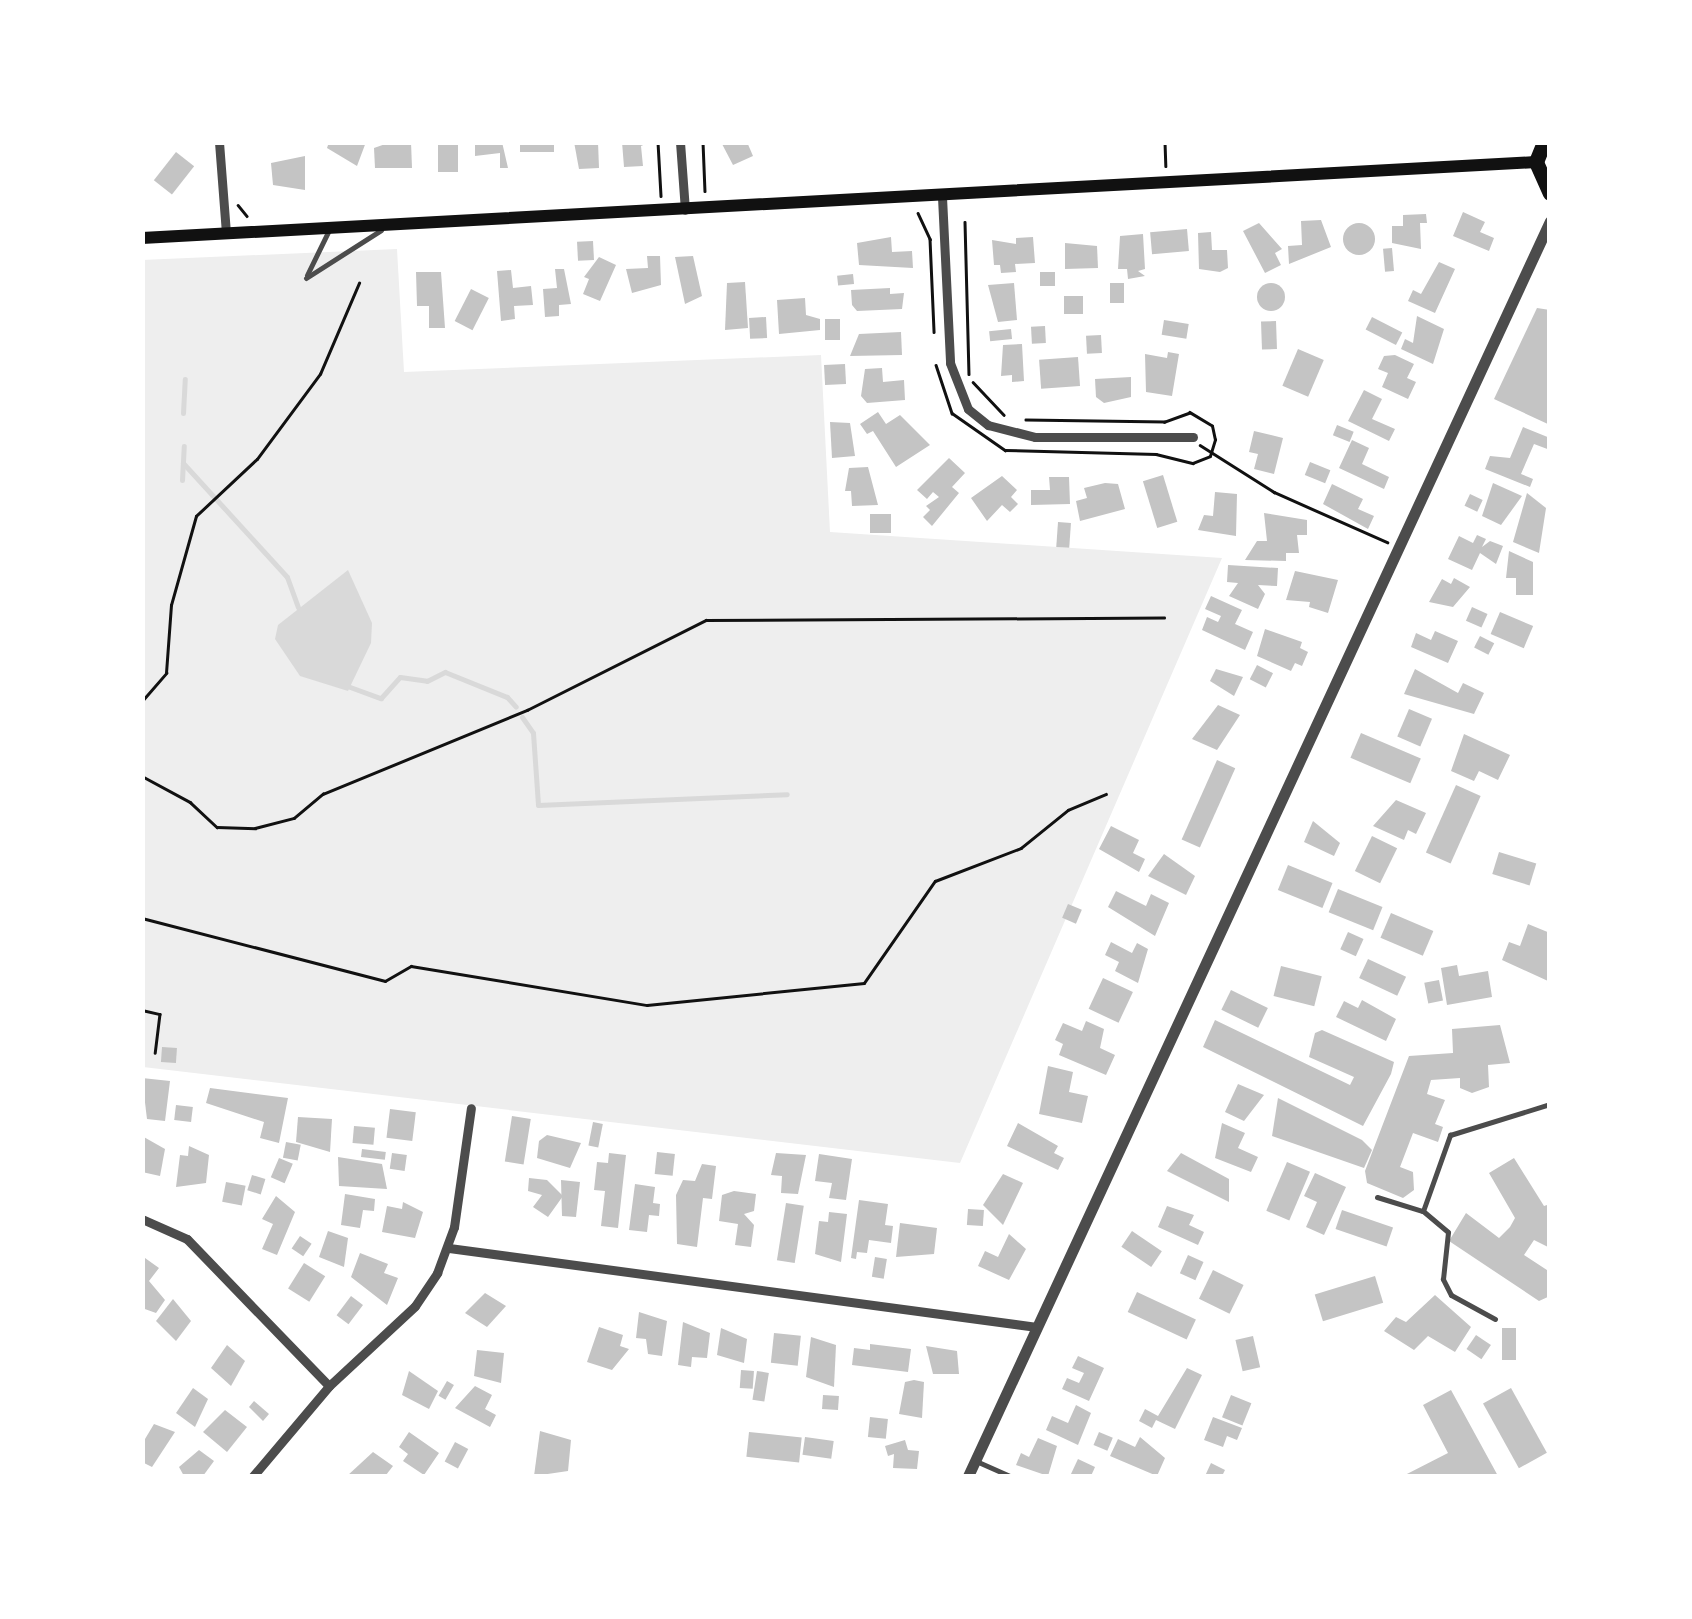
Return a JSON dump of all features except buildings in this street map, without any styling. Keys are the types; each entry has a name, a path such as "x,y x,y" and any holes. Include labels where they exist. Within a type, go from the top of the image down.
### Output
{"highway":[{"path":"1544,142 1536,162 1550,193"}],"main road":[{"path":"142,238 1536,162"}],"street":[{"path":"218,142 226,234"},
{"path":"680,142 685,210"},
{"path":"942,196 950,363 968,408 988,425 1035,437 1192,437"},
{"path":"968,1476 1550,221"},
{"path":"253,1476 330,1386 415,1306 449,1248 471,1108"},
{"path":"142,1219 197,1248 330,1386"},
{"path":"449,1248 1037,1328"}],"lane":[{"path":"328,229 328,242 306,278 388,226"},
{"path":"1550,1035 1550,1056"},
{"path":"1422,1212 1450,1134 1550,1104"},
{"path":"1377,1197 1422,1212 1448,1232 1443,1279 1451,1295 1495,1319"},
{"path":"976,1460 1010,1476"}],"path":[{"path":"658,142 661,198"},
{"path":"703,142 705,193"},
{"path":"1165,142 1167,182"},
{"path":"918,212 930,239 935,346"},
{"path":"965,222 968,367 983,399 1025,420 1164,422 1190,412 1212,426 1210,456"},
{"path":"142,701 166,673 171,605 190,529 204,505 257,459 320,374 359,283"},
{"path":"936,364 952,413 1005,450 1156,454 1192,463 1210,456"},
{"path":"1192,437 1210,456 1398,547"},
{"path":"142,776 217,827 255,828 294,818 322,794 527,710 706,620 1164,618"},
{"path":"142,918 385,980 411,966 647,1005 864,982 935,881 1021,848 1068,810 1106,794"},
{"path":"142,1010 160,1014 155,1053"}],"shaded area":[{"path":"397,249 404,372 821,355 830,532 1222,558 960,1163 143,1067 142,260"},
{"path":"348,570 372,623 371,643 348,691 300,676 275,639 278,625"}],"waterway":[{"path":"183,413 185,379"},
{"path":"182,480 184,446"},
{"path":"183,463 287,577 298,607"},
{"path":"350,687 381,698 400,677 427,681 445,672 507,697 516,707"},
{"path":"522,717 533,733 538,805 787,794"}]}
